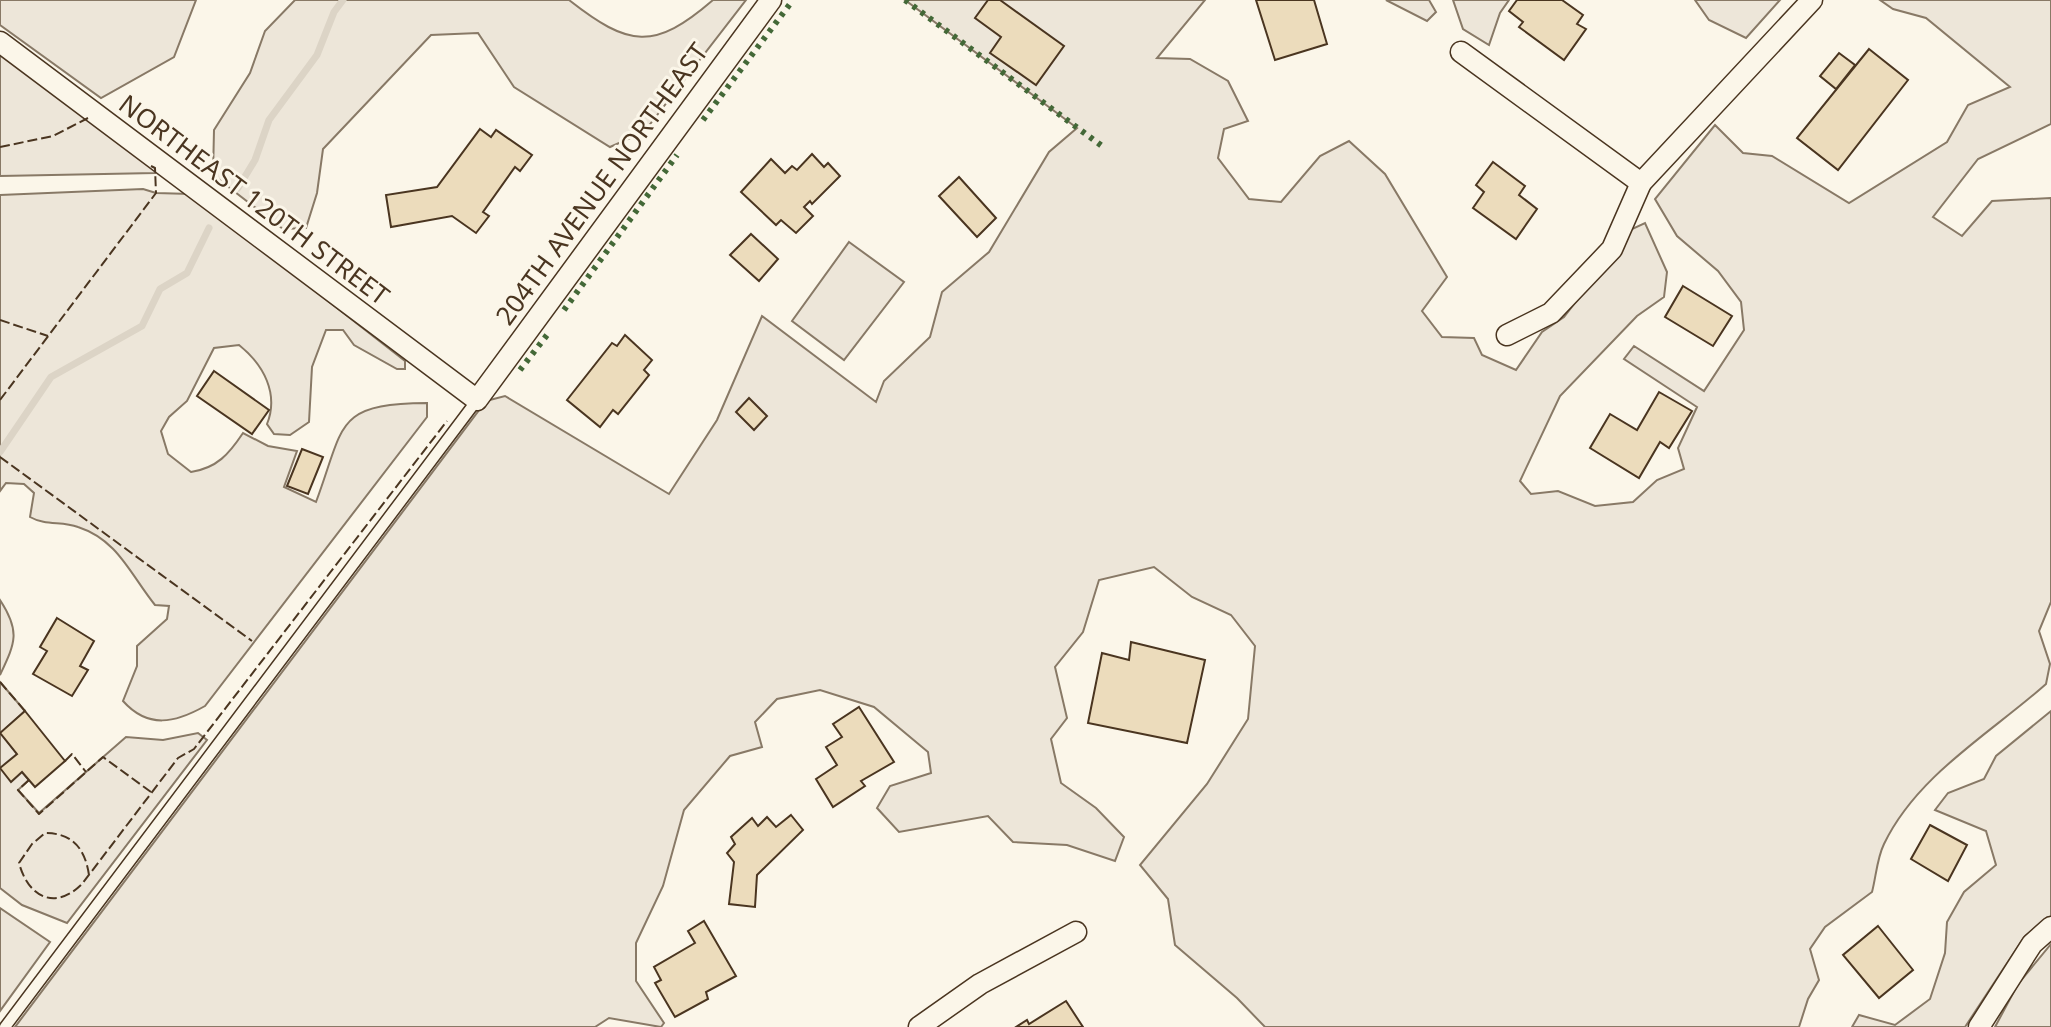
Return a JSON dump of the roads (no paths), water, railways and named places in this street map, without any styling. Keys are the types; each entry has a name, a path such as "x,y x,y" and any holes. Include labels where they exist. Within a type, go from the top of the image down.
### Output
{"street":[{"name":"204TH AVENUE NORTHEAST","path":"477,400 771,0"},
{"path":"1507,335 1551,313 1612,249 1641,183 1812,0"},
{"name":"NORTHEAST 120TH STREET","path":"0,42 477,400"},
{"path":"1461,52 1641,183"},
{"path":"1979,1027 2032,944 2051,927"},
{"path":"919,1027 980,984 1076,932"}],"lane":[{"path":"5,1027 477,400"}],"waterway":[{"path":"238,188 255,160 269,120 317,55 334,12 343,0"},
{"path":"0,452 51,377 142,326 160,289 187,273 209,228"}]}
